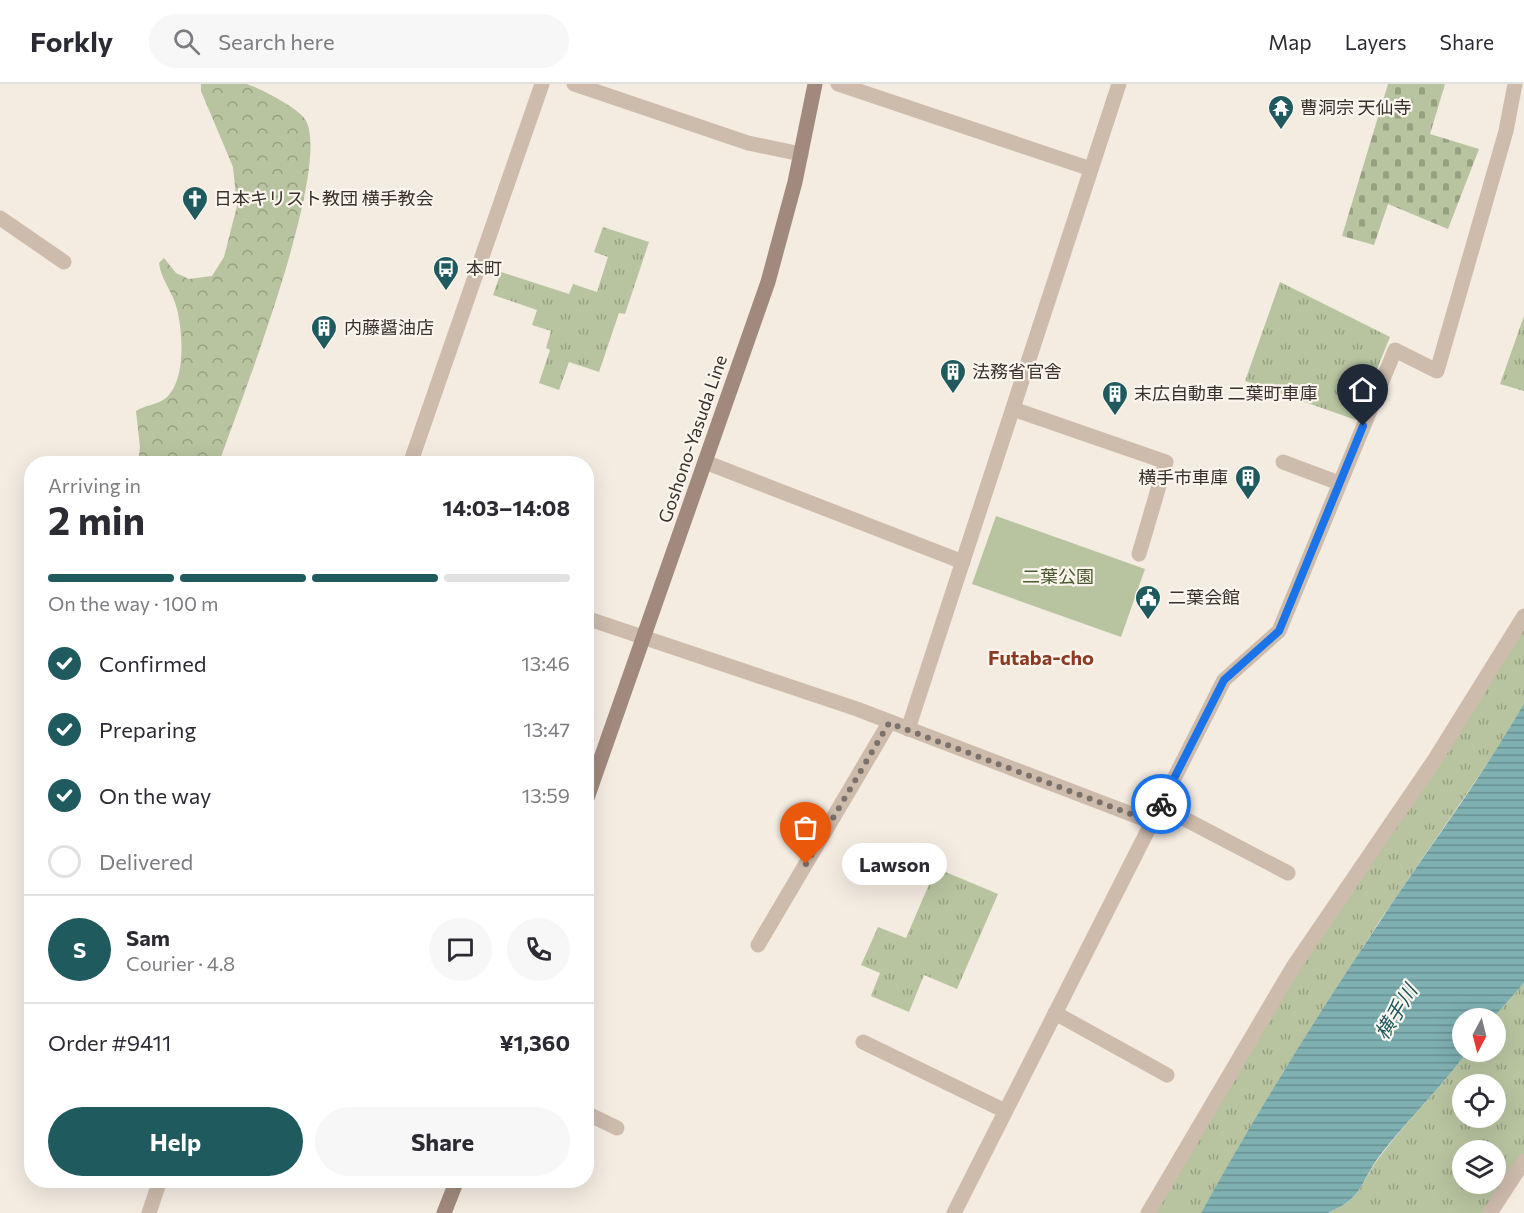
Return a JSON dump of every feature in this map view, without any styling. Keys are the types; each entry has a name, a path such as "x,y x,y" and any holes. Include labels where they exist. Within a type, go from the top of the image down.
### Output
{"main road":[{"name":"Goshono-Yasuda Line","path":"594,779 768,282 801,154 815,84"},
{"path":"444,1213 454,1188"}],"street":[{"path":"413,456 542,84"},
{"path":"574,84 748,143 801,154"},
{"path":"838,84 1091,169"},
{"path":"908,729 1119,84"},
{"path":"954,1213 1224,680 1279,631 1395,350 1437,371 1506,131 1515,84"},
{"path":"0,218 64,262"},
{"path":"1013,409 1166,462 1139,554"},
{"path":"705,462 963,562"},
{"path":"1283,462 1339,483"},
{"path":"1148,1213 1293,967 1435,759 1524,616"},
{"path":"594,621 908,729 1152,822"},
{"path":"758,945 889,723"},
{"path":"1160,806 1288,873"},
{"path":"1055,1013 1167,1075"},
{"path":"863,1042 1005,1111"},
{"path":"594,1117 617,1128"},
{"path":"1490,1213 1524,1161"},
{"path":"149,1213 157,1188"}],"green space":[{"path":"201,84 247,84 295,109 305,119 310,145 307,184 296,233 263,341 222,456 139,456 136,411 166,398 177,380 180,369 181,331 177,309 159,263 164,258 176,273 189,279 212,276 224,257 237,206 233,167 201,91"},
{"path":"1388,84 1445,84 1430,134 1479,149 1448,229 1388,204 1374,245 1342,236"},
{"path":"603,227 649,242 625,314 619,313 599,372 569,362 559,390 539,383 550,350 546,348 551,331 532,325 537,310 493,295 501,272 569,294 573,284 597,292 608,257 594,252"},
{"path":"1280,282 1390,337 1356,420 1245,381"},
{"path":"1524,316 1524,391 1500,384"},
{"name":"二葉公園","path":"996,516 1145,569 1121,637 972,584"},
{"path":"1524,616 1524,703 1500,745 1379,922 1284,1071 1201,1213 1148,1213 1181,1156"},
{"path":"936,868 998,894 957,989 924,975 909,1012 871,996 880,973 861,965 878,927 906,938"},
{"path":"1524,983 1524,1161 1506,1189 1506,1140 1452,1140 1452,1194 1502,1194 1490,1213 1328,1213 1349,1201 1356,1194 1392,1141 1459,1062 1506,1062 1506,1008 1502,1008"}],"water":[{"name":"横手川","path":"1524,703 1524,983 1502,1008 1452,1008 1452,1062 1459,1062 1381,1154 1356,1194 1349,1201 1328,1213 1201,1213 1309,1030"}],"way so far":[{"path":"806,864 889,723 1152,822 1161,804"}],"place":[{"name":"曹洞宗 天仙寺","path":"1281,131"},
{"name":"日本キリスト教団 横手教会","path":"195,222"},
{"name":"本町","path":"446,292"},
{"name":"内藤醤油店","path":"324,351"},
{"name":"法務省官舎","path":"953,395"},
{"name":"末広自動車 二葉町車庫","path":"1115,417"},
{"name":"横手市車庫","path":"1248,501"},
{"name":"二葉会館","path":"1148,621"},
{"name":"Lawson","path":"806,864"}],"district":[{"name":"Futaba-cho","path":"1041,658"}],"route":[{"path":"1161,804 1224,680 1279,631 1363,426"}]}
